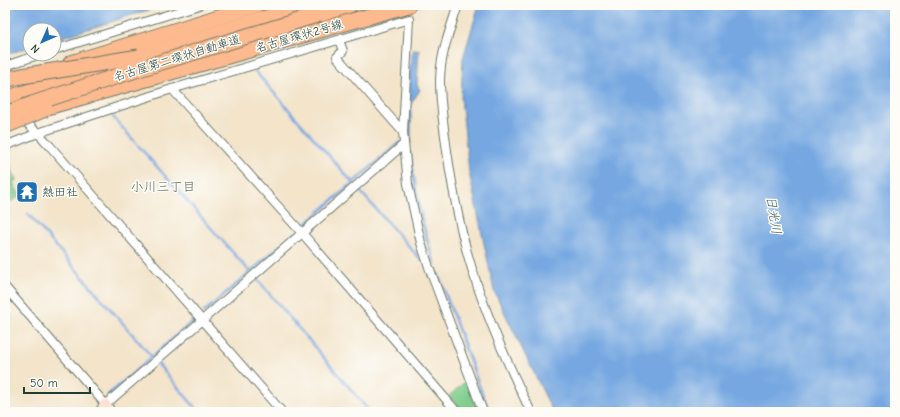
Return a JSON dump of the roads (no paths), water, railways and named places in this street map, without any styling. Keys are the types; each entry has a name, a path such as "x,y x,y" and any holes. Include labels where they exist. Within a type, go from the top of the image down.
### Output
{"highway":[{"path":"5,84 257,5"},
{"name":"名古屋第二環状自動車道","path":"5,99 308,5"},
{"name":"名古屋第二環状自動車道","path":"10,117 60,95 350,5"},
{"name":"名古屋環状2号線","path":"10,117 409,5"},
{"path":"5,126 80,94 194,53"},
{"path":"5,80 139,57"}],"street":[{"path":"62,48 199,5"},
{"path":"458,5 445,43 440,81 450,174 461,231 472,272 493,331 531,412"},
{"path":"5,146 38,133 172,89 409,19 403,132 403,145 408,184 421,243 435,285 483,412"},
{"path":"339,40 343,51 336,57 403,132"},
{"path":"5,66 22,60"},
{"path":"172,89 302,233 457,412"},
{"path":"5,99 10,117 38,133 282,412"},
{"path":"5,287 106,410 202,320 403,145"}],"water":[{"path":"10,5 164,5 62,37 62,22 22,22 22,50 5,55 5,7"},
{"name":"日光川","path":"479,5 895,5 895,412 553,412 494,291 469,172 461,98 463,58"},
{"path":"412,50 419,50 417,85 420,90 411,104 411,143 409,143 407,108 411,54 413,54"}],"waterway":[{"path":"255,71 353,183"},
{"path":"113,117 250,272"},
{"path":"302,227 400,142"},
{"path":"410,153 423,224 435,264"},
{"path":"359,190 421,260"},
{"path":"28,214 152,357"},
{"path":"204,312 295,233"},
{"path":"438,274 489,412"},
{"path":"256,278 370,412"},
{"path":"108,395 193,321"},
{"path":"158,364 199,412"}],"place":[{"name":"熱田社","path":"27,192"}],"district":[{"name":"小川三丁目","path":"163,186"}]}
